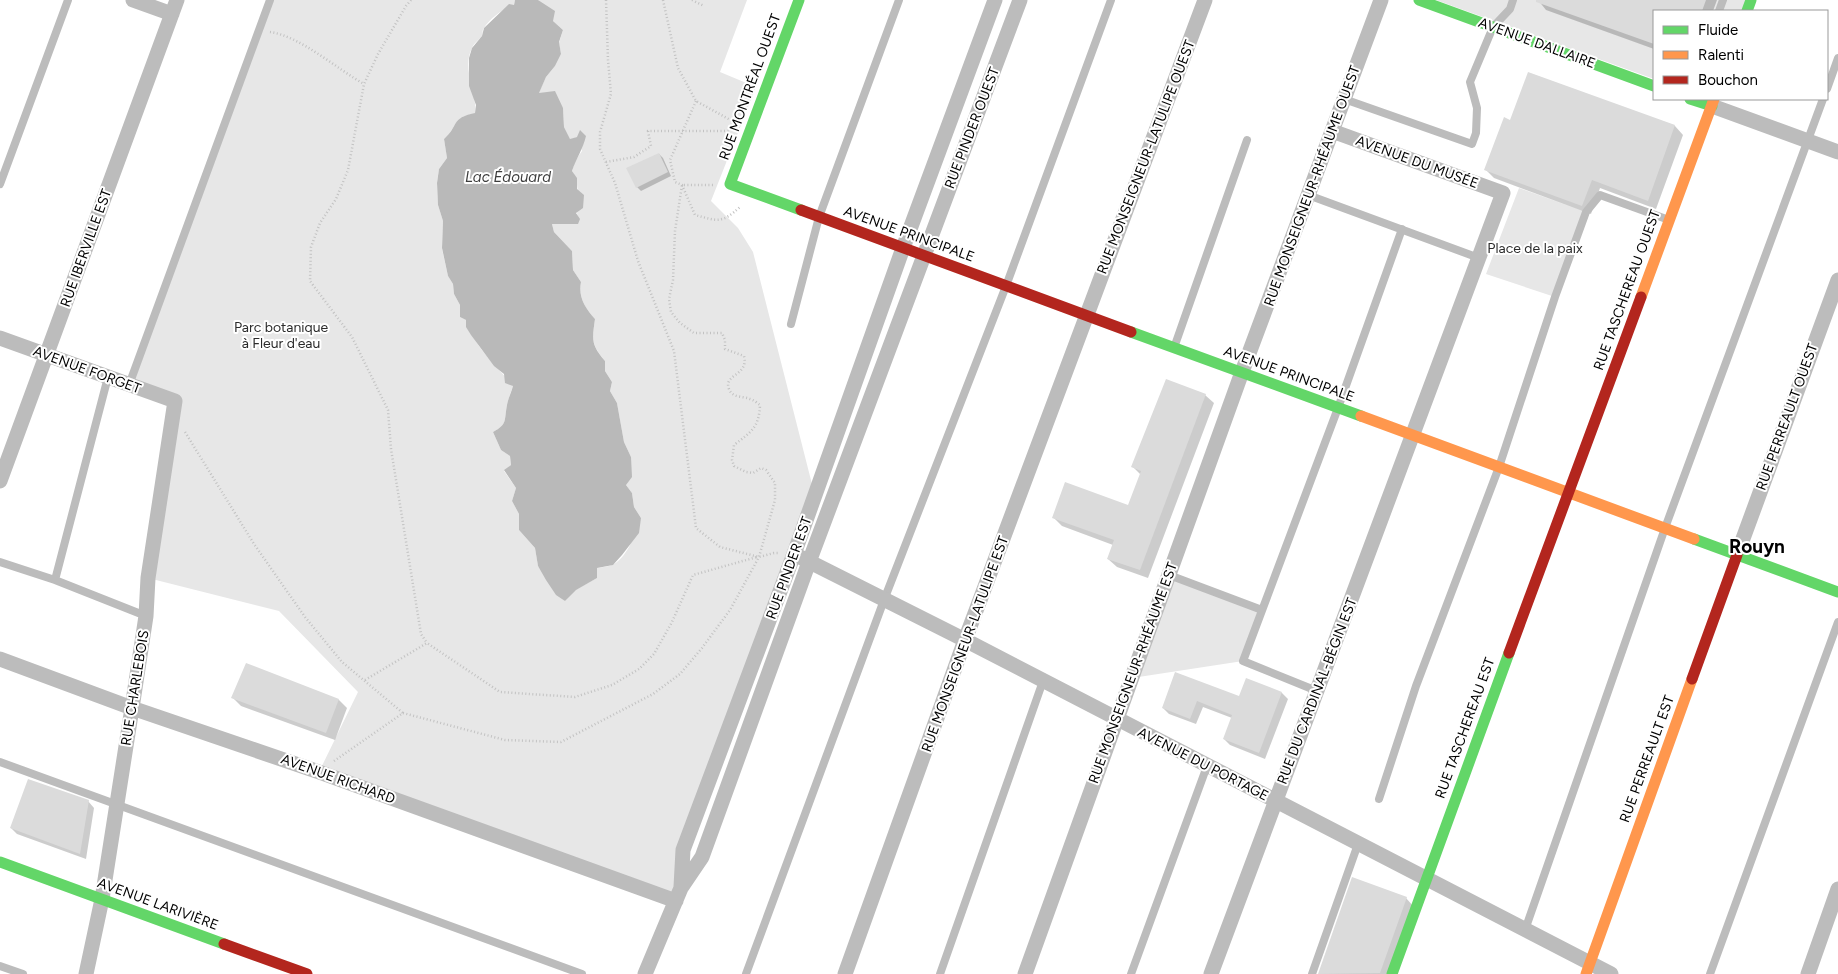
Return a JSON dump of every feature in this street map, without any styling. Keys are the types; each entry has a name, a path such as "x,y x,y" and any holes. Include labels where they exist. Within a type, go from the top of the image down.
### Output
{"street":[{"path":"132,0 174,7"},
{"name":"RUE MONTRÉAL OUEST","path":"730,184 799,0"},
{"name":"RUE PINDER OUEST","path":"903,248 995,0"},
{"name":"RUE PINDER OUEST","path":"924,256 1020,0"},
{"name":"RUE MONSEIGNEUR-LATULIPE OUEST","path":"1087,315 1205,0"},
{"name":"RUE MONSEIGNEUR-RHÉAUME OUEST","path":"1242,372 1381,0"},
{"name":"AVENUE DALLAIRE","path":"1419,0 1653,86"},
{"name":"RUE IBERVILLE EST","path":"0,481 174,7"},
{"path":"1696,100 1713,103 1808,142 1838,152"},
{"name":"RUE TASCHEREAU OUEST","path":"1568,492 1713,103"},
{"name":"AVENUE DU MUSÉE","path":"1332,131 1503,194"},
{"name":"AVENUE PRINCIPALE","path":"730,184 1838,592"},
{"name":"RUE DU CARDINAL-BÉGIN EST","path":"1211,974 1503,194"},
{"name":"RUE PINDER EST","path":"678,895 683,850 794,554 903,248"},
{"name":"RUE PINDER EST","path":"645,974 678,895 702,857 809,562 924,256"},
{"name":"RUE PERREAULT OUEST","path":"1737,554 1838,280"},
{"name":"RUE MONSEIGNEUR-LATULIPE EST","path":"845,974 965,640 1087,315"},
{"name":"AVENUE FORGET","path":"0,338 175,401"},
{"name":"RUE MONSEIGNEUR-RHÉAUME EST","path":"1025,974 1242,372"},
{"name":"RUE CHARLEBOIS","path":"86,974 102,899 132,708 146,616 148,578 175,401"},
{"name":"RUE TASCHEREAU EST","path":"1392,974 1568,492"},
{"name":"AVENUE DU PORTAGE","path":"794,554 965,640 1525,930 1588,969 1611,974"},
{"name":"RUE PERREAULT EST","path":"1588,969 1737,554"},
{"name":"AVENUE RICHARD","path":"0,659 132,708 678,895"},
{"name":"AVENUE LARIVIÈRE","path":"0,862 307,974"},
{"path":"1808,974 1838,889"}],"lane":[{"path":"0,184 68,0"},
{"path":"129,385 270,0"},
{"path":"791,324 819,218 899,0"},
{"path":"746,974 884,600 1006,286 1111,0"},
{"path":"1344,99 1472,144 1476,134 1477,108 1470,82 1493,28 1510,9 1513,0"},
{"path":"1828,86 1838,58"},
{"path":"1525,930 1665,528 1823,100"},
{"path":"1174,347 1247,140"},
{"path":"1308,195 1479,258"},
{"path":"1379,799 1416,686 1499,467 1554,297 1586,212 1600,195 1669,220"},
{"path":"1317,691 1242,661 1338,408 1402,229"},
{"path":"55,580 108,377"},
{"path":"0,562 55,580 146,616"},
{"path":"1169,575 1262,610"},
{"path":"1710,974 1838,622"},
{"path":"940,974 1044,681"},
{"path":"0,762 582,974"},
{"path":"1131,974 1207,766"},
{"path":"1312,974 1358,844"},
{"path":"0,966 23,974"}],"path":[{"path":"411,0 378,54 364,84 348,170 336,199 320,222 311,247 310,281 352,337 388,410 391,449 420,624 426,643 500,692 575,697 612,685 639,669 654,654 672,622 692,575 774,553 794,554"},
{"path":"606,0 611,94 600,132 600,149 615,183 638,261 674,351 696,528 720,547 759,557"},
{"path":"663,0 678,68 696,102 750,131"},
{"path":"692,0 704,6"},
{"path":"259,30 279,33 364,84"},
{"path":"696,102 670,160 674,182 682,185 730,184"},
{"path":"606,162 634,157 650,146 648,131 750,131"},
{"path":"682,185 695,215 717,221 728,218 756,194"},
{"path":"183,428 254,544 305,617 342,662 403,713 506,740 561,742 653,694 680,674 730,610 759,557 775,500 775,483 766,470 761,468 753,473 746,472 734,466 732,460 734,445 754,430 760,413 760,405 755,401 732,394 728,389 731,378 741,372 744,367 744,356 725,349 725,340 722,334 694,333 680,323 671,312 669,299 673,280 675,231 682,185"},
{"path":"365,680 426,643"},
{"path":"319,772 403,713"}],"green space":[{"name":"Parc botanique à Fleur d'eau","path":"270,0 515,0 514,5 501,11 489,21 483,29 482,36 472,48 468,64 475,114 462,117 444,139 447,158 439,169 437,182 438,205 443,221 442,249 448,276 453,284 454,294 460,305 460,317 466,320 486,356 513,386 503,424 493,432 501,450 510,456 511,465 504,471 516,488 512,501 519,514 519,530 535,548 538,566 565,601 575,590 597,578 597,568 610,566 624,555 641,518 634,507 632,493 626,485 631,457 624,442 617,403 610,391 612,382 605,371 605,361 595,346 593,332 595,319 588,311 581,297 581,282 573,270 572,251 554,232 552,224 578,224 578,189 572,171 575,161 582,151 577,137 570,140 564,127 563,108 538,94 546,77 555,66 561,54 559,43 563,30 553,21 538,0 747,0 720,72 756,87 711,201 738,228 753,252 815,496 683,850 676,901 319,772 358,692 279,611 148,578 175,402 129,385"},
{"path":"1436,0 1747,0 1743,10 1653,10 1653,79"},
{"name":"Place de la paix","path":"1519,188 1586,212 1555,297 1486,274"},
{"path":"1169,575 1262,610 1243,661 1132,678"}],"water":[{"name":"Lac Édouard","path":"515,0 538,0 555,11 553,21 563,30 559,42 561,54 555,66 546,77 539,93 555,91 563,108 564,127 570,139 577,137 580,130 586,136 572,171 577,178 577,189 584,195 583,208 576,213 580,219 578,224 552,224 554,232 572,251 573,270 581,282 581,297 588,311 595,319 593,332 595,346 605,361 605,371 612,382 610,391 617,403 624,442 631,457 632,477 626,485 632,493 634,507 641,518 639,533 613,565 597,568 597,578 576,590 565,601 556,595 546,580 538,566 535,548 519,530 519,514 512,501 516,488 504,470 511,465 510,456 501,450 493,432 503,424 513,386 505,383 504,374 494,366 466,327 466,320 460,317 460,305 454,294 453,284 448,276 442,248 443,221 438,205 437,183 439,169 447,158 444,139 458,120 475,113 476,105 469,86 469,58 472,48 482,36 484,28 509,4 514,5"}],"building":[{"path":"1536,0 1706,0 1702,10 1653,10 1653,44 1536,2"},
{"path":"1528,72 1675,125 1648,201 1592,180 1582,206 1484,170 1504,117 1510,120"},
{"path":"659,153 668,172 636,188 626,168"},
{"path":"1166,379 1206,394 1140,570 1107,559 1114,540 1052,518 1065,482 1128,505 1141,471 1131,467"},
{"path":"246,663 339,699 326,733 231,698"},
{"path":"1175,672 1239,696 1246,678 1282,692 1259,753 1223,739 1232,715 1197,701 1190,719 1162,708"},
{"path":"28,779 89,800 80,854 10,828"},
{"path":"1352,877 1407,897 1380,973 1318,974"}],"traffic: fast":[{"path":"799,0 730,184 801,210"},
{"path":"1419,0 1653,86"},
{"path":"1747,10 1751,0"},
{"path":"1693,100 1712,106"},
{"path":"1131,332 1361,416"},
{"path":"1694,539 1838,592"},
{"path":"1392,974 1509,653"},
{"path":"0,862 224,944"}],"traffic: slow":[{"path":"1641,297 1714,100"},
{"path":"1361,416 1694,539"},
{"path":"1586,974 1692,679"}],"traffic: jam":[{"path":"801,210 1131,332"},
{"path":"1509,653 1641,297"},
{"path":"1692,679 1737,555"},
{"path":"224,944 307,974"}],"district":[{"name":"Rouyn","path":"1757,546"}]}
